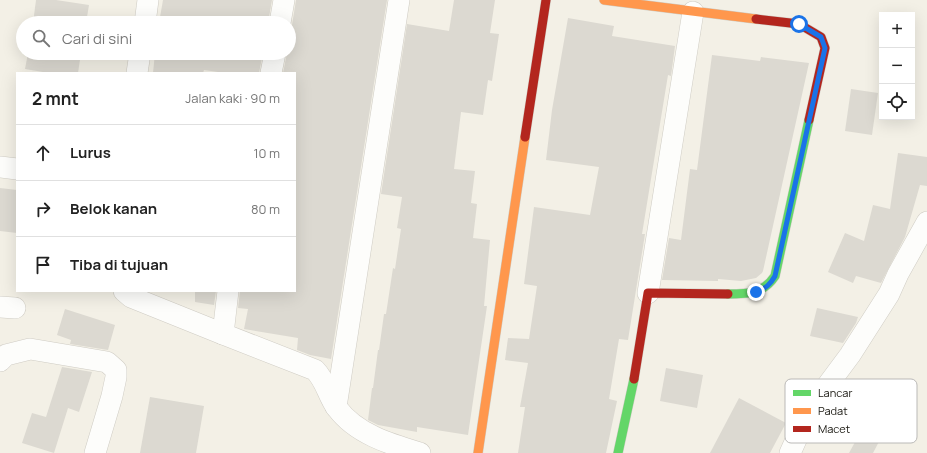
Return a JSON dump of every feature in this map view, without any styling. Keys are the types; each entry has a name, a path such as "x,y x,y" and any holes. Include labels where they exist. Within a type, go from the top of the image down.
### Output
{"street":[{"path":"146,16 148,0"},
{"path":"281,16 284,0"},
{"path":"336,407 399,0"},
{"path":"478,453 546,0"},
{"path":"604,0 799,24 821,37 825,48 775,276 770,284 756,292 742,294 648,293"},
{"path":"618,453 630,401 693,12"},
{"path":"137,72 139,60"},
{"path":"272,72 274,60"},
{"path":"0,167 16,169"},
{"path":"833,379 889,294 898,274 927,222"},
{"path":"125,292 131,297 315,370 321,376 336,407 352,424 388,444 420,453"},
{"path":"222,334 228,292"},
{"path":"0,361 6,355 30,349 107,362 116,370 114,390 96,453"},
{"path":"790,453 795,443"}],"building":[{"path":"36,0 56,0 89,5 87,16 34,16"},
{"path":"163,0 272,0 269,16 160,16"},
{"path":"296,0 387,0 331,359 310,355 297,350 298,338 244,329 248,309 238,308 240,292 296,292 296,72 283,72 286,60 296,60 296,16 293,16"},
{"path":"454,0 495,0 490,33 499,34 492,81 488,80 483,115 461,112 454,169 475,171 471,203 477,204 473,238 490,240 484,306 487,306 468,435 417,427 417,432 378,425 368,420 384,314 386,314 393,268 395,269 401,229 397,228 402,197 381,194 407,24 449,31"},
{"path":"568,18 614,26 612,36 675,46 671,76 668,75 642,234 645,234 628,340 619,339 609,399 617,401 606,453 518,453 525,407 520,407 528,363 505,360 508,338 529,339 537,286 524,284 534,207 590,215 599,167 546,160 552,110"},
{"path":"712,55 760,61 761,57 809,63 762,273 756,278 741,281 718,279 718,281 662,280 669,238 681,240 690,169 697,170"},
{"path":"27,60 80,60 78,72 43,72 25,69"},
{"path":"154,60 262,60 259,72 218,72 204,70 203,72 153,72"},
{"path":"851,89 878,93 872,135 845,131"},
{"path":"898,153 927,157 927,186 920,185 905,237 881,283 856,276 853,283 828,272 845,233 864,241 873,205 890,209"},
{"path":"0,188 16,190 16,233 0,231"},
{"path":"195,292 216,292 214,305 195,302"},
{"path":"817,308 858,317 856,323 843,343 810,336"},
{"path":"65,309 115,325 108,350 70,344 71,340 57,335"},
{"path":"62,367 92,372 79,412 68,408 54,453 22,443 32,413 46,417"},
{"path":"666,368 703,375 697,408 660,401"},
{"path":"150,397 204,406 196,453 140,453"},
{"path":"739,398 785,422 770,453 710,453"},
{"path":"855,443 878,443 873,453 849,453"}],"traffic: fast":[{"path":"728,294 742,294 760,290 775,276 809,120"},
{"path":"618,453 634,379"}],"traffic: slow":[{"path":"604,0 756,19"},
{"path":"478,453 525,137"}],"traffic: jam":[{"path":"525,137 546,0"},
{"path":"756,19 799,24 821,37 825,48 809,120"},
{"path":"634,379 648,293 728,294"}],"route":[{"path":"756,292 770,284 775,276 825,48 821,37 799,24"}]}
